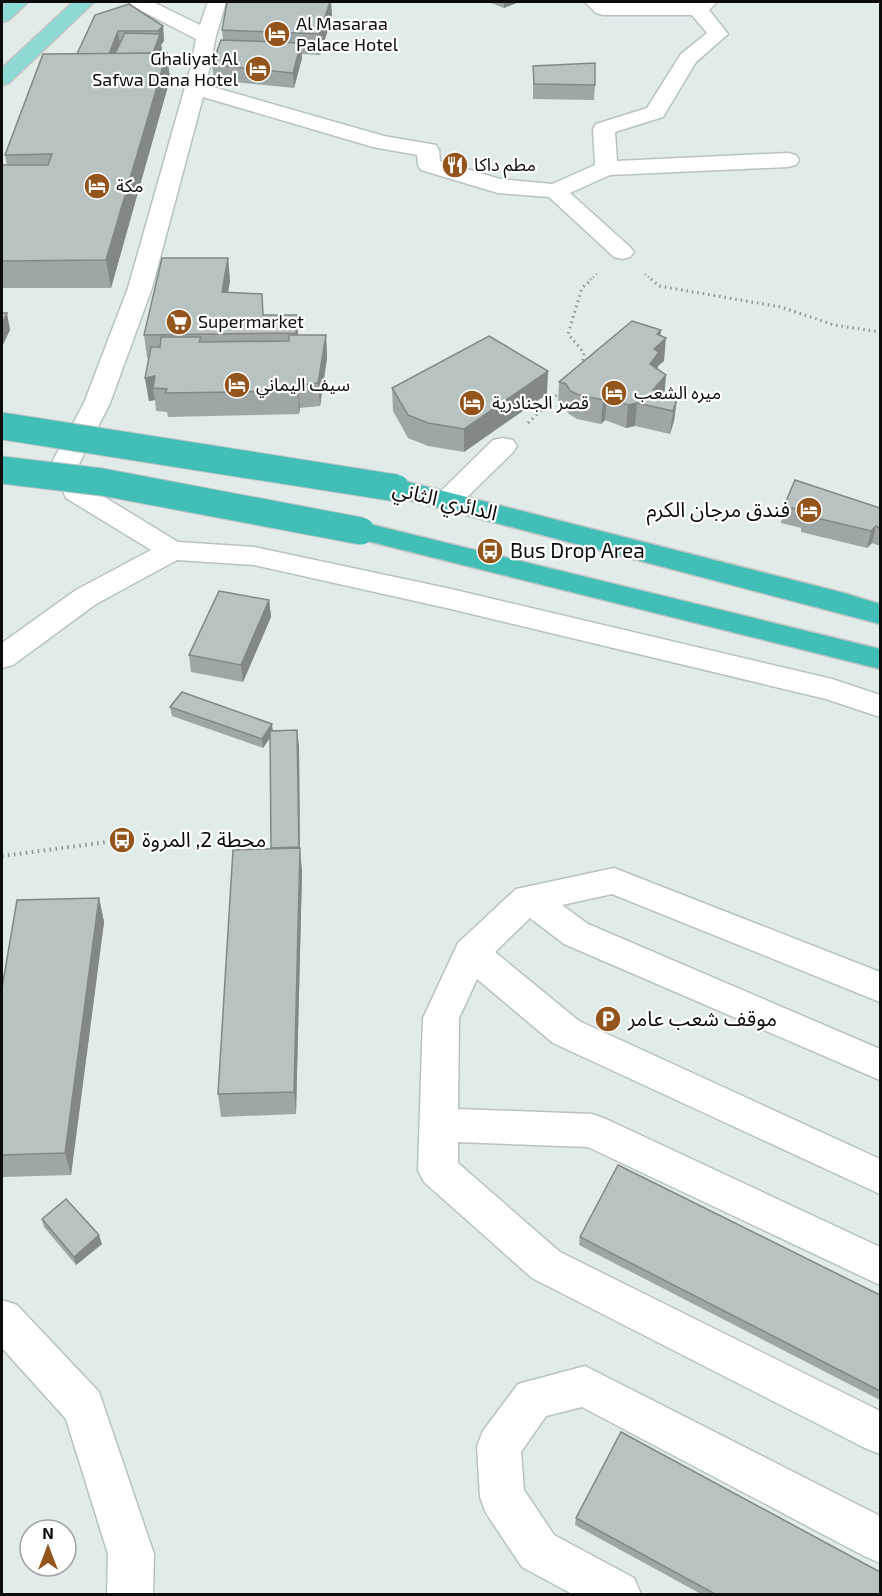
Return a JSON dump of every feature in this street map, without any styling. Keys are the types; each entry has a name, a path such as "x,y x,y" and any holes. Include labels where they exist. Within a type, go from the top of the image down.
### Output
{"highway":[{"name":"الدائري الثاني","path":"2,426 396,488 880,612"},
{"path":"2,471 102,482 361,531 879,659"}],"main road":[{"path":"2,16 18,2"},
{"path":"2,79 84,2"}],"street":[{"path":"139,2 206,36"},
{"path":"217,2 140,288 97,403 65,464 76,492 172,551 254,556 451,599 832,690 880,706"},
{"path":"594,2 603,9 703,5 718,34 688,58 655,112 604,129 606,168"},
{"path":"195,88 381,142 428,150 429,165 498,186 555,191 606,168 788,160"},
{"path":"555,191 622,252"},
{"path":"447,501 503,446"},
{"path":"2,658 86,597 172,551"},
{"path":"880,987 614,880 528,898 471,952 441,1018 438,1170 546,1265 880,1433"},
{"path":"528,898 576,934 880,1065"},
{"path":"471,952 566,1032 880,1178"},
{"path":"440,1125 592,1131 880,1267"},
{"path":"2,1319 84,1407 131,1554 130,1594"},
{"path":"618,1594 538,1551 501,1497 500,1446 533,1399 585,1386 880,1540"}],"path":[{"path":"582,372 584,352 568,334 582,288 622,252 658,286 781,307 834,325 880,332"},
{"path":"503,446 566,387"},
{"path":"2,856 122,840"}],"building":[{"path":"227,2 330,2 319,34 222,30"},
{"path":"129,4 163,26 158,31 118,31 109,54 77,54 95,15"},
{"path":"125,33 160,34 153,53 115,54"},
{"path":"221,40 301,43 293,73 212,65"},
{"name":"مكة","path":"167,53 106,260 2,261 2,165 48,165 52,154 5,155 43,54"},
{"path":"595,63 595,85 534,84 533,66"},
{"path":"162,258 228,258 222,292 262,294 263,315 297,315 296,333 144,335"},
{"path":"2,313 7,313 2,324"},
{"path":"632,321 661,330 657,334 666,338 654,349 659,352 650,364 666,375 653,390 677,398 673,411 637,403 628,405 607,397 603,400 579,395 570,391 566,384 559,382"},
{"path":"289,335 326,335 318,383 298,385 298,391 165,393 167,389 153,388 155,376 145,378 151,347 160,347 161,337 201,337 199,342 289,341"},
{"path":"489,336 548,371 464,429 428,423 408,415 392,388"},
{"path":"795,480 880,508 880,528 876,526 871,531 804,515 805,511 784,506"},
{"path":"219,591 269,600 241,665 189,655"},
{"path":"182,692 272,724 262,739 170,707"},
{"path":"297,730 299,847 271,848 270,731"},
{"path":"300,848 294,1092 218,1094 233,850"},
{"path":"99,898 65,1153 2,1155 2,988 17,900"},
{"path":"618,1165 880,1295 880,1391 580,1237"},
{"path":"66,1199 99,1235 74,1257 42,1219"},
{"path":"621,1432 880,1572 880,1594 715,1594 576,1518"}],"place":[{"name":"Al Masaraa Palace Hotel","path":"277,34"},
{"name":"Ghaliyat Al Safwa Dana Hotel","path":"258,69"},
{"name":"مطم داكا","path":"455,165"},
{"name":"مكة","path":"97,186"},
{"name":"Supermarket","path":"179,322"},
{"name":"سيف اليماني","path":"237,385"},
{"name":"ميره الشعب","path":"614,393"},
{"name":"قصر الجنادرية","path":"472,403"},
{"name":"فندق مرجان الكرم","path":"809,510"},
{"name":"Bus Drop Area","path":"490,551"},
{"name":"محطة 2, المروة","path":"122,840"},
{"name":"موقف شعب عامر","path":"608,1019"}]}
